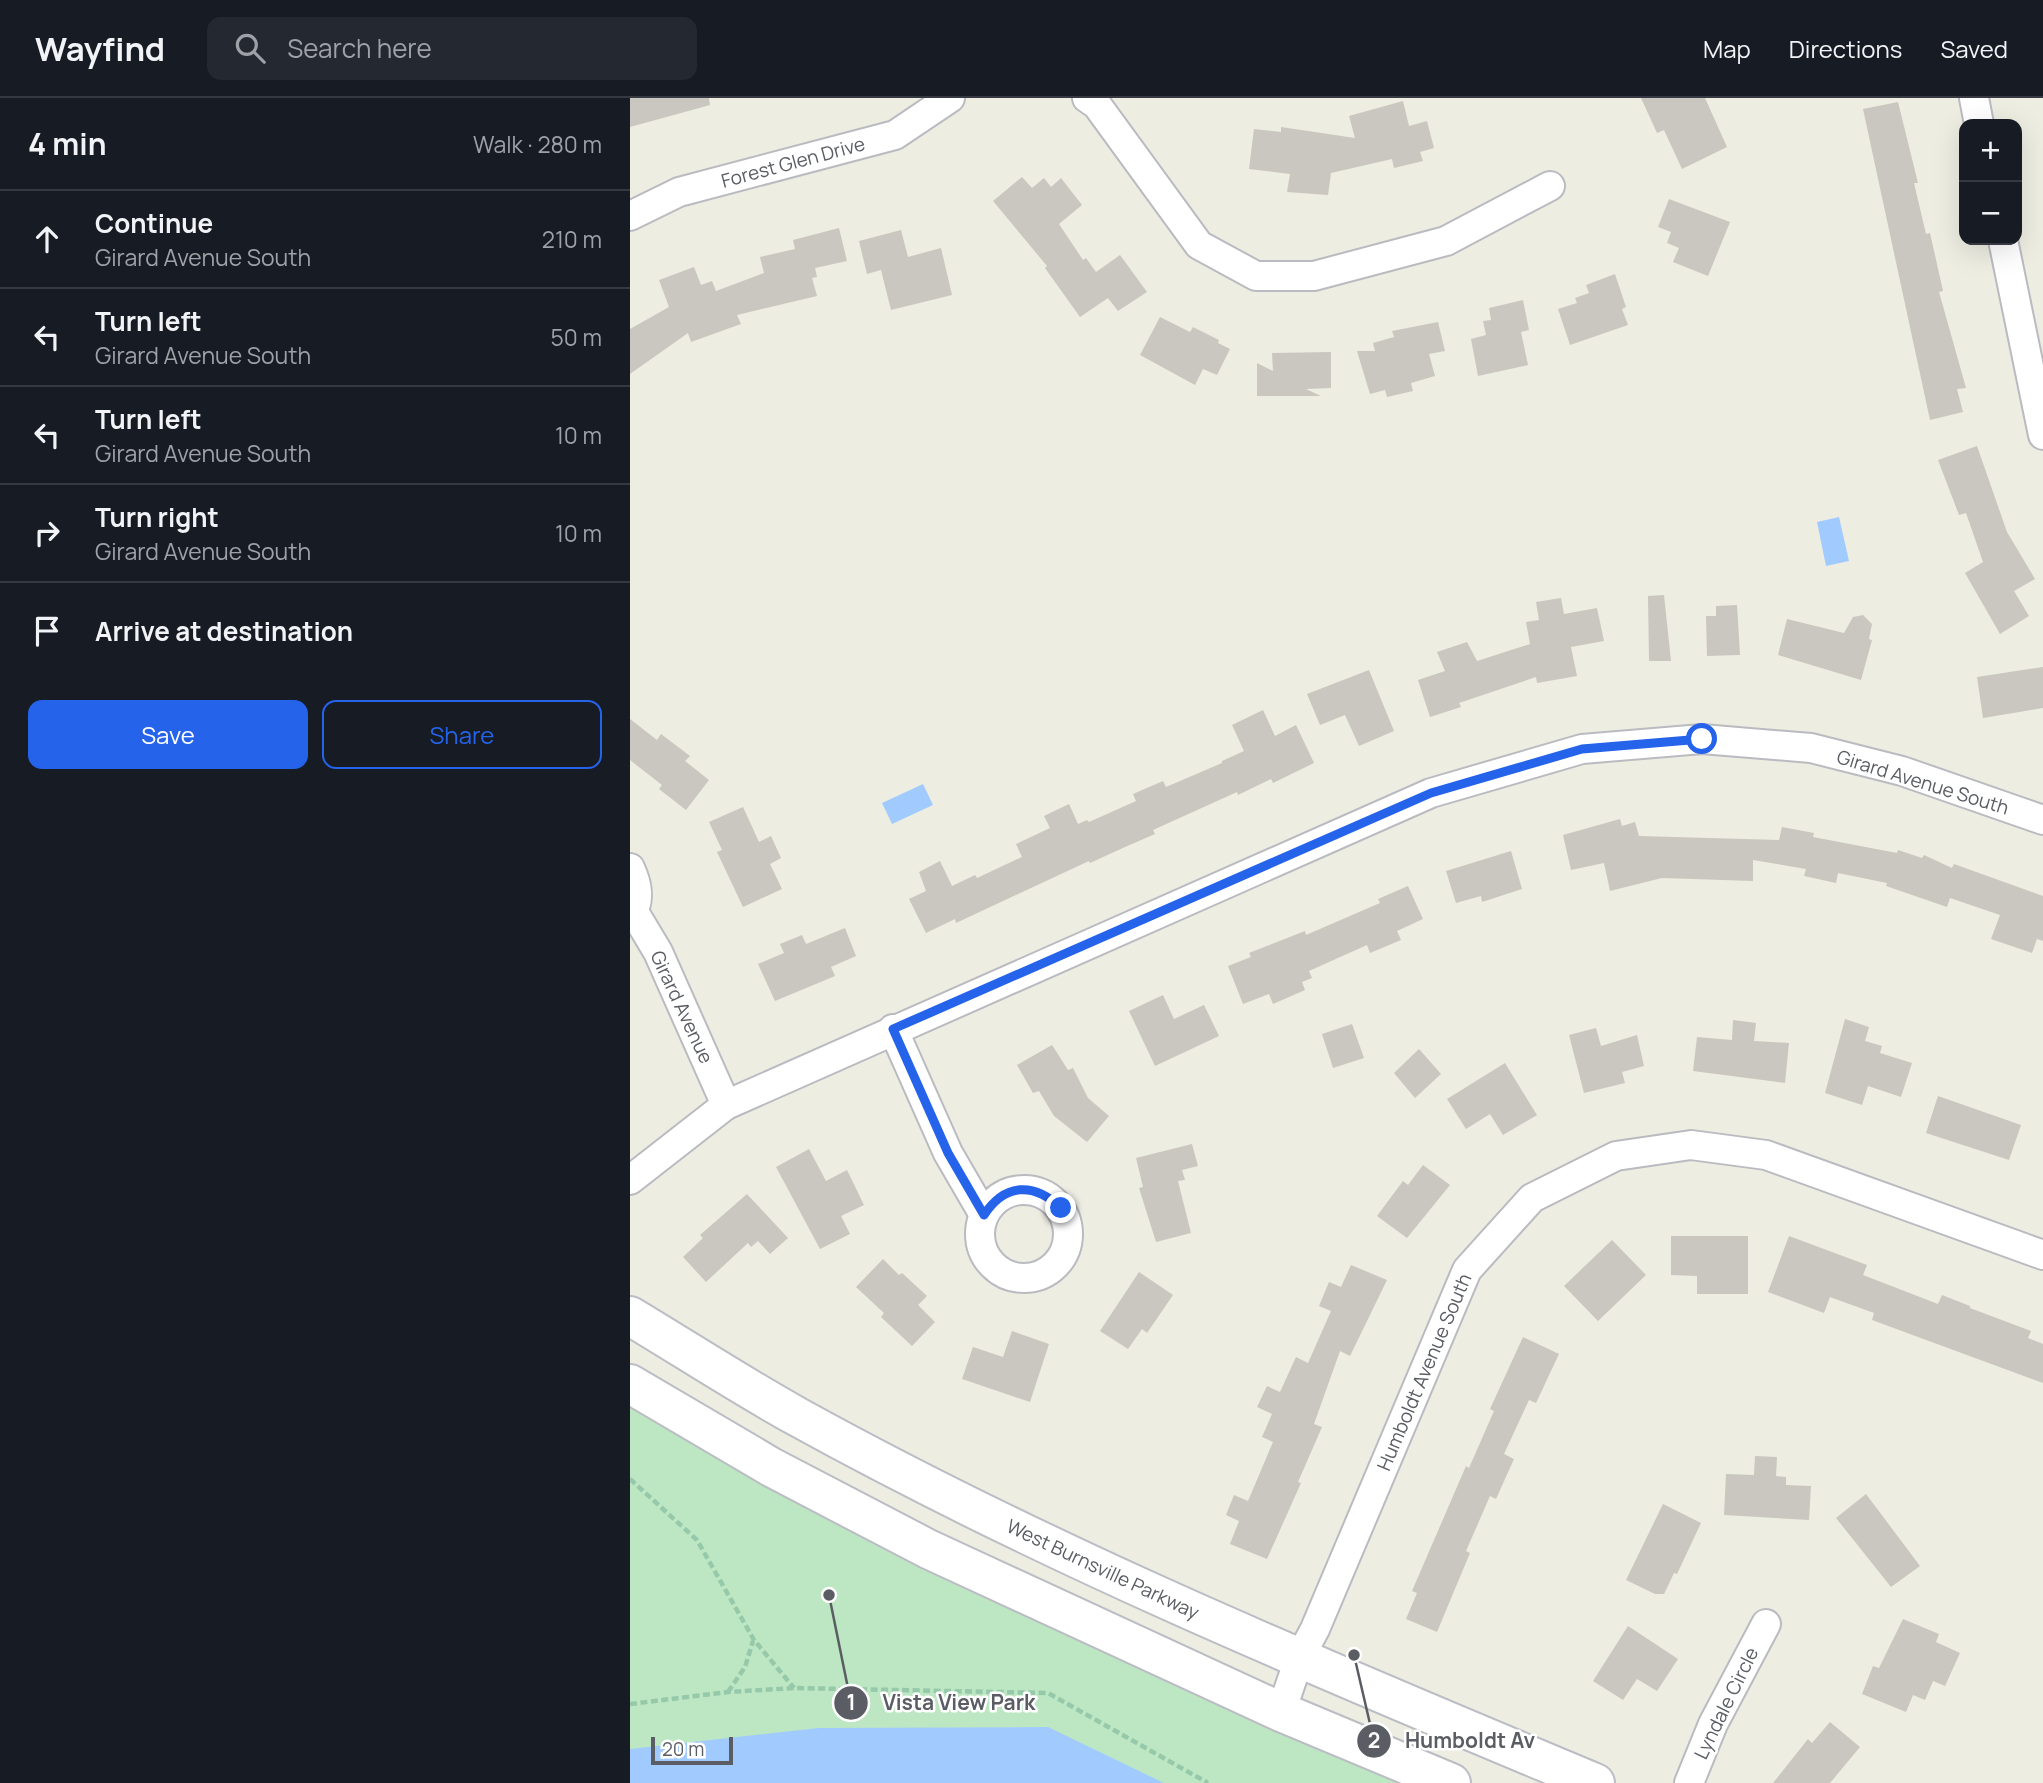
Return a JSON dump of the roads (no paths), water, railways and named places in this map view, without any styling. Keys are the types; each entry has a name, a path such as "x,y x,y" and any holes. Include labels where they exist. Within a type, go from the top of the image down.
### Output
{"street":[{"name":"Forest Glen Drive","path":"630,216 680,192 895,135 950,98"},
{"path":"1087,98 1097,105 1199,245 1256,276 1314,276 1447,241 1549,186"},
{"path":"1974,98 1978,119"},
{"path":"2004,245 2043,435"},
{"name":"Girard Avenue South","path":"630,1180 726,1105 893,1029 1431,793 1582,749 1702,739 1811,748 1902,771 2043,820"},
{"name":"Girard Avenue","path":"630,868 636,881 638,897 632,915 658,952 726,1105"},
{"path":"893,1029 948,1153 984,1215"},
{"name":"Humboldt Avenue South","path":"1281,1712 1299,1659 1315,1629 1466,1270 1532,1198 1616,1156 1691,1145 1766,1155 2043,1255"},
{"name":"West Burnsville Parkway","path":"630,1316 796,1416 960,1502 1130,1584 1299,1659 1595,1783"},
{"path":"630,1384 771,1467 928,1549 1281,1712 1451,1783"},
{"name":"Lyndale Circle","path":"1689,1783 1713,1724 1766,1623"}],"water":[{"path":"1839,517 1849,561 1826,566 1817,522"},
{"path":"923,784 933,805 892,824 882,803"},
{"path":"1048,1727 1164,1783 630,1783 630,1749 819,1728"}],"place":[{"name":"Vista View Park","path":"829,1595"},
{"name":"Humboldt Av","path":"1354,1655"}]}
